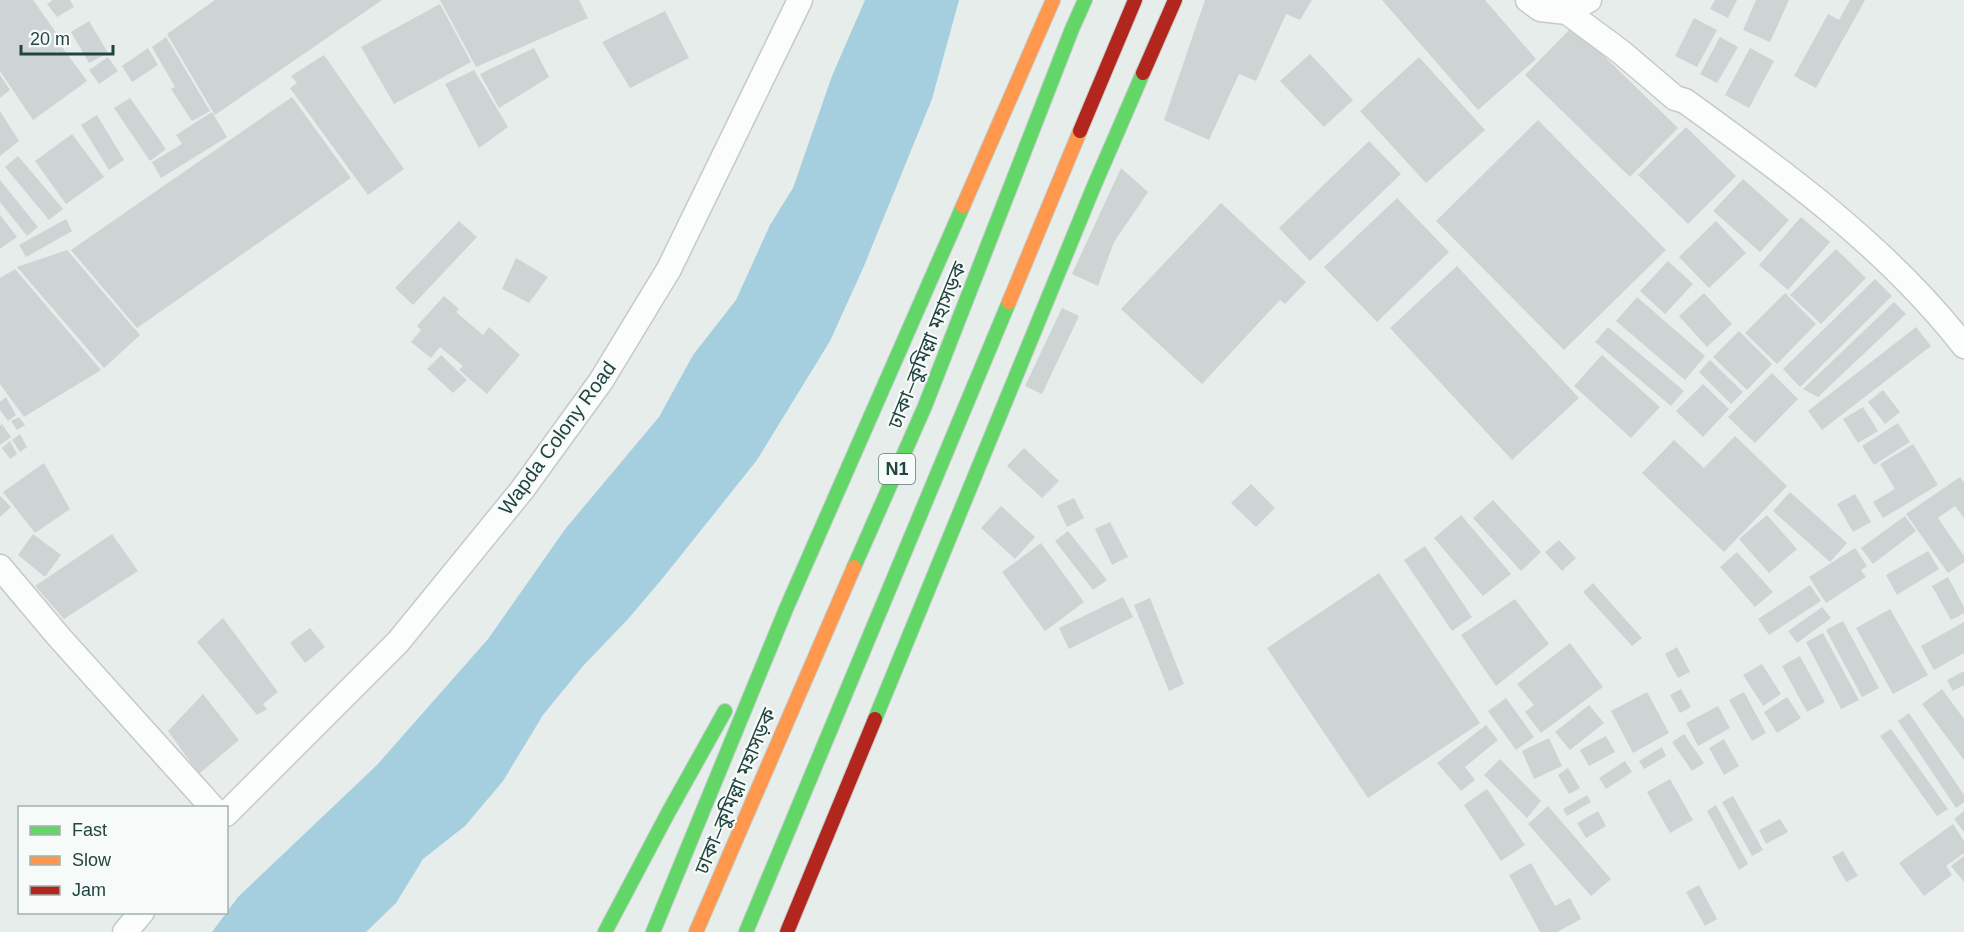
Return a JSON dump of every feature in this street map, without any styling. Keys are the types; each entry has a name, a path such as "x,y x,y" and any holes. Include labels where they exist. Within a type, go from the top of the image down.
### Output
{"highway":[{"path":"653,932 786,609 1053,0"},
{"name":"ঢাকা–কুমিল্লা মহাসড়ক","path":"696,932 925,406 1085,0"},
{"name":"N1","path":"746,932 1135,0"},
{"path":"787,932 1094,186 1175,0"},
{"path":"605,932 668,813 786,609"}],"street":[{"name":"Wapda Colony Road","path":"228,812 398,642 522,490 602,381 669,269 800,0"},
{"path":"1528,0 1540,9 1567,12 1621,52 1675,98 1685,101 1796,182 1880,255 1943,318 1964,346"},
{"path":"1567,12 1589,0"},
{"path":"0,567 59,637 212,806"},
{"path":"125,932 140,914"}],"water":[{"path":"865,0 959,0 932,99 864,266 830,341 757,460 662,579 583,666 543,715 503,781 465,826 423,859 396,903 366,932 212,932 225,914 228,914 238,897 377,765 488,639 566,528 659,417 693,355 736,300 770,225 793,188 832,76"}],"building":[{"path":"0,0 33,0 60,38 57,40 87,81 33,120 0,71"},
{"path":"53,0 70,0 74,7 57,17 47,4"},
{"path":"215,0 382,0 215,115 167,34"},
{"path":"440,0 579,0 588,18 476,67"},
{"path":"1205,0 1312,0 1300,20 1286,14 1256,81 1239,74 1209,140 1164,120"},
{"path":"1382,0 1485,0 1536,59 1478,110"},
{"path":"1715,0 1737,0 1728,18 1710,9"},
{"path":"1756,0 1789,0 1770,42 1743,30"},
{"path":"1850,0 1865,0 1816,88 1794,76 1828,14 1839,20"},
{"path":"440,4 471,62 394,104 361,47"},
{"path":"665,11 689,58 630,88 602,42"},
{"path":"1694,18 1717,30 1697,67 1675,56"},
{"path":"89,21 108,53 89,63 71,32"},
{"path":"1573,26 1678,128 1630,177 1525,75"},
{"path":"166,37 210,111 192,121 171,89 175,87 152,47"},
{"path":"1720,37 1738,47 1717,83 1700,74"},
{"path":"148,48 158,65 132,82 122,66"},
{"path":"534,48 549,77 499,108 480,74"},
{"path":"1750,48 1774,61 1749,108 1725,95"},
{"path":"1310,54 1353,100 1324,127 1280,81"},
{"path":"324,55 404,169 368,195 290,88 297,83 291,76"},
{"path":"108,57 118,71 99,84 89,70"},
{"path":"1419,57 1485,130 1426,183 1360,111"},
{"path":"474,70 508,127 479,148 445,84"},
{"path":"0,75 10,90 0,98"},
{"path":"292,97 351,178 137,328 71,250"},
{"path":"130,98 166,149 150,161 114,108"},
{"path":"0,111 19,141 0,156"},
{"path":"212,112 227,137 161,178 152,162 182,144 176,135"},
{"path":"97,115 124,160 109,170 81,125"},
{"path":"1538,120 1666,250 1564,350 1436,221"},
{"path":"1686,127 1736,176 1688,224 1638,175"},
{"path":"72,134 104,177 66,204 35,161"},
{"path":"1369,141 1401,174 1310,261 1279,228"},
{"path":"18,156 63,209 49,220 5,167"},
{"path":"1121,168 1148,192 1114,242 1098,286 1072,274"},
{"path":"1743,179 1789,220 1760,252 1713,211"},
{"path":"0,180 38,227 27,236 0,202"},
{"path":"1397,198 1449,252 1377,322 1324,267"},
{"path":"1221,203 1306,282 1285,304 1280,300 1202,384 1121,309"},
{"path":"0,215 17,237 0,249"},
{"path":"1801,217 1830,242 1788,290 1759,265"},
{"path":"66,219 72,231 26,257 19,245"},
{"path":"459,221 477,237 413,305 395,288"},
{"path":"1716,221 1746,253 1709,288 1679,257"},
{"path":"1836,249 1866,278 1821,324 1790,295"},
{"path":"67,250 140,335 104,368 17,267"},
{"path":"516,258 548,277 529,303 502,289"},
{"path":"1668,261 1693,284 1665,314 1640,291"},
{"path":"1457,266 1579,398 1512,460 1390,328"},
{"path":"15,269 101,370 24,417 0,384 0,278"},
{"path":"1875,279 1892,296 1800,387 1783,369"},
{"path":"1704,293 1732,324 1707,347 1679,316"},
{"path":"1785,293 1816,324 1777,364 1745,333"},
{"path":"444,296 459,309 456,312 483,335 489,327 520,355 487,394 459,370 463,366 440,347 431,358 411,342 421,330 417,326"},
{"path":"1637,297 1705,356 1685,380 1616,321"},
{"path":"1894,302 1906,314 1818,397 1803,389"},
{"path":"1062,308 1079,316 1042,394 1025,386"},
{"path":"1608,327 1684,391 1671,406 1595,342"},
{"path":"1916,327 1931,346 1822,430 1808,411"},
{"path":"1739,331 1772,364 1747,390 1713,357"},
{"path":"441,355 467,380 453,393 427,369"},
{"path":"1602,355 1660,407 1631,438 1574,386"},
{"path":"1710,360 1743,392 1731,404 1699,372"},
{"path":"1772,373 1798,399 1755,443 1728,417"},
{"path":"1703,384 1729,409 1703,437 1676,411"},
{"path":"1883,390 1900,412 1885,424 1868,402"},
{"path":"6,397 16,415 8,421 0,410 0,402"},
{"path":"1863,407 1878,431 1858,443 1843,419"},
{"path":"19,417 25,425 17,430 11,421"},
{"path":"1898,423 1910,442 1874,465 1862,446"},
{"path":"2,424 11,437 0,445 0,426"},
{"path":"20,434 27,447 20,452 12,440"},
{"path":"1735,436 1787,486 1724,552 1642,473 1674,440 1704,468"},
{"path":"10,441 17,454 10,459 2,448"},
{"path":"1913,444 1938,485 1883,518 1873,502 1895,489 1880,464"},
{"path":"1024,448 1059,481 1042,498 1007,466"},
{"path":"44,463 70,509 35,533 3,492"},
{"path":"1960,477 1964,483 1964,518 1955,506 1938,518 1964,556 1964,562 1948,573 1906,514"},
{"path":"1251,484 1275,508 1256,527 1231,503"},
{"path":"1790,492 1847,543 1830,562 1773,511"},
{"path":"1855,494 1871,522 1853,532 1837,504"},
{"path":"0,496 11,507 0,517"},
{"path":"1074,498 1084,518 1067,527 1057,506"},
{"path":"1493,500 1541,552 1521,571 1473,518"},
{"path":"1001,506 1035,537 1015,559 981,528"},
{"path":"1461,515 1511,574 1483,596 1434,538"},
{"path":"1767,515 1797,549 1769,573 1739,539"},
{"path":"1905,516 1916,531 1873,564 1861,548"},
{"path":"1110,522 1128,557 1112,565 1095,529"},
{"path":"1068,531 1107,580 1093,590 1055,541"},
{"path":"33,534 61,555 45,577 18,555"},
{"path":"112,534 138,571 64,619 35,586"},
{"path":"1559,540 1576,558 1562,571 1545,552"},
{"path":"1041,543 1084,602 1045,631 1002,572"},
{"path":"1425,546 1472,617 1452,631 1404,560"},
{"path":"1855,548 1867,566 1861,570 1866,577 1826,603 1809,577"},
{"path":"1928,551 1939,569 1897,595 1886,575"},
{"path":"1737,552 1773,592 1755,607 1720,567"},
{"path":"1379,573 1480,723 1368,798 1267,648"},
{"path":"1948,577 1964,607 1964,613 1951,620 1932,586"},
{"path":"1593,583 1642,638 1632,646 1583,592"},
{"path":"1810,585 1821,601 1769,635 1758,619"},
{"path":"1123,597 1133,617 1069,649 1059,628"},
{"path":"1150,598 1184,684 1169,691 1134,605"},
{"path":"1515,599 1549,644 1496,686 1461,635"},
{"path":"1822,607 1831,618 1797,643 1788,631"},
{"path":"1890,609 1928,675 1893,694 1856,628"},
{"path":"223,618 278,692 263,704 267,709 257,715 197,642"},
{"path":"1843,621 1879,688 1862,697 1826,630"},
{"path":"1964,622 1964,653 1934,670 1921,646"},
{"path":"310,628 325,647 305,663 290,643"},
{"path":"1823,633 1859,700 1841,709 1806,642"},
{"path":"1570,643 1603,687 1541,733 1525,712 1534,705 1517,684"},
{"path":"1677,647 1690,672 1678,678 1665,654"},
{"path":"1800,656 1825,702 1807,712 1782,666"},
{"path":"1762,664 1781,694 1763,706 1743,675"},
{"path":"1964,671 1964,685 1953,691 1947,680"},
{"path":"1681,689 1691,707 1680,713 1670,695"},
{"path":"1942,689 1964,719 1964,760 1922,704"},
{"path":"1647,692 1669,733 1633,753 1611,711"},
{"path":"1744,692 1766,733 1752,741 1729,700"},
{"path":"203,694 239,740 199,774 168,731"},
{"path":"1787,697 1801,718 1777,733 1764,712"},
{"path":"1506,698 1534,737 1516,750 1488,711"},
{"path":"1589,705 1604,723 1570,750 1555,732"},
{"path":"1718,706 1730,728 1698,746 1686,723"},
{"path":"1909,713 1964,795 1964,802 1956,808 1898,721"},
{"path":"1486,725 1498,740 1465,767 1475,780 1461,791 1437,763"},
{"path":"1891,729 1948,809 1937,816 1880,736"},
{"path":"1684,734 1704,763 1692,771 1672,742"},
{"path":"1606,736 1615,752 1589,766 1580,750"},
{"path":"1549,738 1562,766 1534,779 1522,751"},
{"path":"1724,739 1739,766 1724,775 1709,748"},
{"path":"1662,747 1666,756 1644,769 1639,761"},
{"path":"1500,759 1541,801 1527,818 1484,775"},
{"path":"1625,761 1632,772 1606,789 1599,778"},
{"path":"1568,768 1580,788 1569,794 1558,775"},
{"path":"1670,779 1693,820 1670,833 1647,792"},
{"path":"1487,789 1525,845 1501,861 1464,805"},
{"path":"1587,795 1591,802 1567,816 1563,809"},
{"path":"1733,796 1763,850 1752,856 1722,802"},
{"path":"1716,805 1748,864 1739,870 1707,811"},
{"path":"1548,806 1611,879 1591,896 1528,824"},
{"path":"1598,811 1606,826 1586,838 1577,823"},
{"path":"1964,811 1964,832 1954,819"},
{"path":"1780,819 1788,832 1766,844 1759,830"},
{"path":"1953,824 1964,841 1964,853 1946,866 1952,875 1924,896 1899,863"},
{"path":"1843,851 1858,876 1846,882 1832,857"},
{"path":"1964,856 1964,882 1951,866"},
{"path":"1531,863 1555,906 1570,898 1581,919 1557,932 1540,932 1509,875"},
{"path":"1699,885 1717,919 1705,926 1686,892"}],"traffic: fast":[{"path":"854,567 925,406 1085,0"},
{"path":"875,719 1094,186 1143,73"},
{"path":"653,932 786,609 963,206"},
{"path":"746,932 1009,302"},
{"path":"605,932 725,711"}],"traffic: slow":[{"path":"963,206 1053,0"},
{"path":"1009,302 1080,131"},
{"path":"696,932 854,567"}],"traffic: jam":[{"path":"1080,131 1135,0"},
{"path":"1143,73 1175,0"},
{"path":"787,932 875,719"}]}
